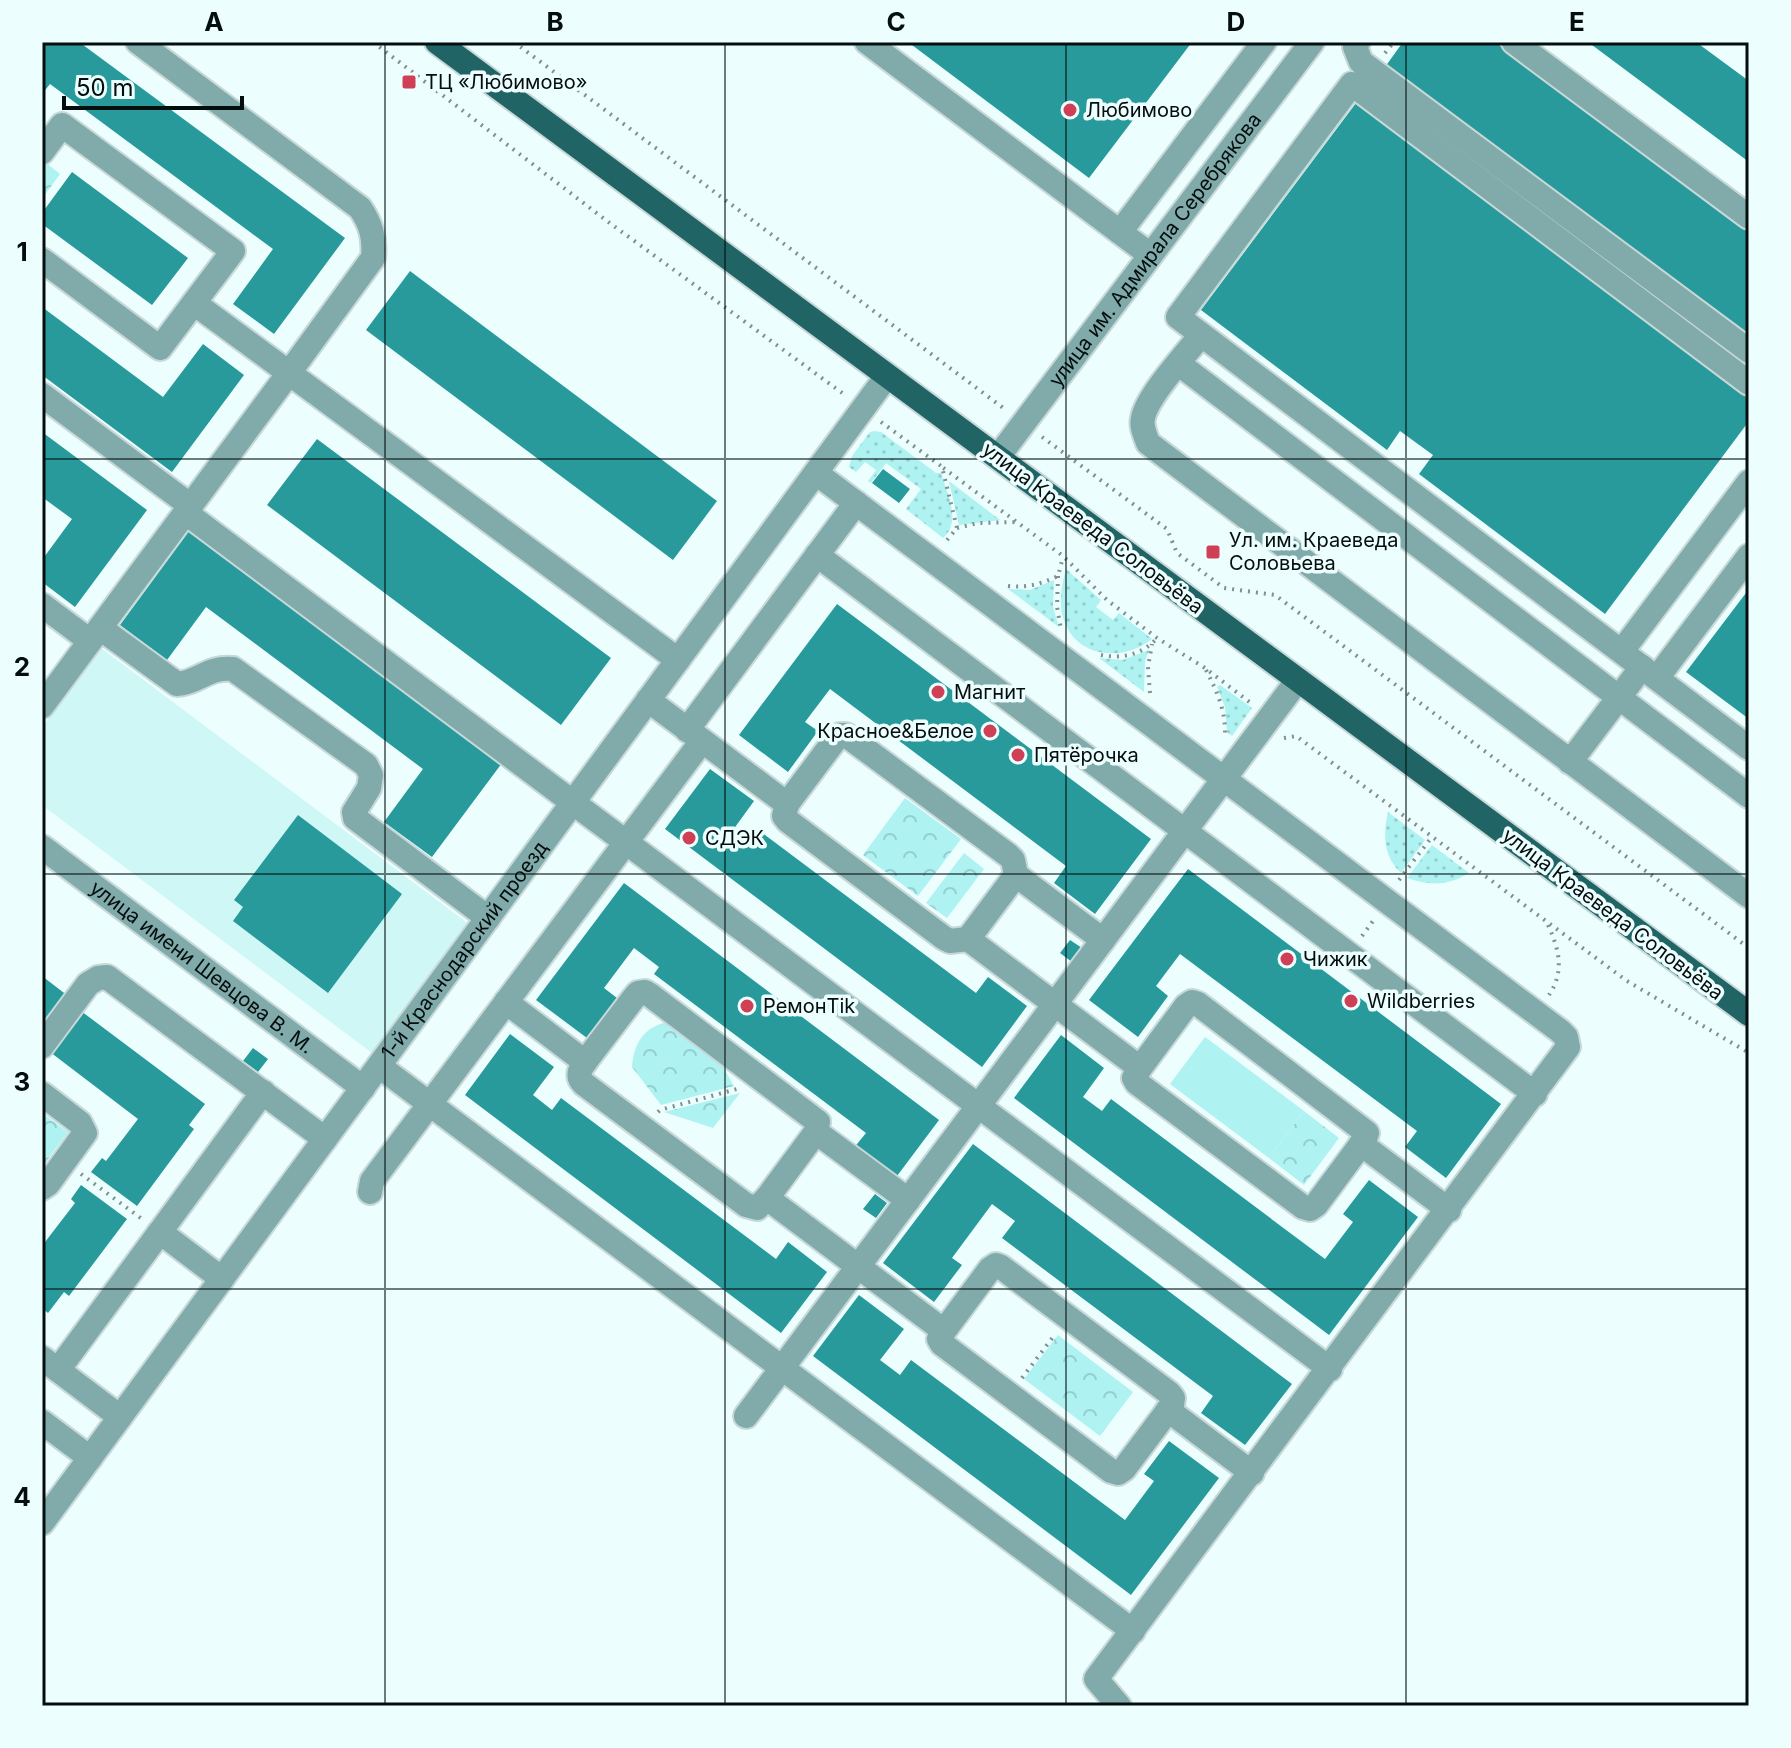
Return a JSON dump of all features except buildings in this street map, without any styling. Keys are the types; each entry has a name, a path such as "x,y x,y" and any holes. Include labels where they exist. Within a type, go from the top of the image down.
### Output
{"main road":[{"name":"улица Краеведа Соловьёва","path":"437,42 1749,1014"}],"street":[{"path":"42,706 373,258 374,241 369,221 360,208 138,42"},
{"path":"867,42 1149,254"},
{"path":"1120,232 1264,42"},
{"name":"улица им. Адмирала Серебрякова","path":"998,457 1312,42"},
{"path":"1358,42 1355,47 1361,62 1749,351"},
{"path":"1514,42 1749,217"},
{"path":"1749,383 1352,84 1178,317 1749,748"},
{"path":"42,152 62,125 233,251 160,348 42,260"},
{"path":"194,303 678,660"},
{"path":"1201,335 1149,403 1142,429 1148,443 1749,896"},
{"path":"1179,364 1749,796"},
{"name":"1-й Краснодарский проезд","path":"42,1523 887,376"},
{"path":"42,395 573,802 1330,1369"},
{"path":"816,473 1566,1037 1568,1047 1564,1057 1096,1679 1119,1706"},
{"path":"1622,651 1749,482"},
{"path":"370,1192 372,1181 627,841 694,735 856,503"},
{"path":"817,555 1535,1094"},
{"path":"1570,762 1619,698 1650,672 1749,556"},
{"path":"42,605 177,684 189,683 201,674 220,667 233,669 366,765 371,775 369,788 356,807 355,818 488,918"},
{"path":"746,1416 1298,680"},
{"path":"648,700 787,804"},
{"path":"1103,940 1016,875 1013,860 1008,855 846,735 840,735 835,740 787,804 784,816 788,821 931,928 950,941 968,939 1140,1068"},
{"name":"улица имени Шевцова В. М.","path":"42,847 363,1088"},
{"path":"968,939 1016,875"},
{"path":"42,1046 88,984 107,977 325,1139"},
{"path":"645,992 750,1071 814,1119 819,1127 757,1208 746,1205 645,1130 580,1079 579,1074 633,999 638,993 645,992"},
{"path":"506,1002 585,1062"},
{"path":"1192,1002 1363,1127 1367,1133 1316,1205 1310,1209 1303,1207 1137,1083 1134,1078 1140,1068 1192,1002"},
{"path":"379,1066 1133,1631"},
{"path":"120,1417 50,1364 160,1232 263,1092"},
{"path":"42,1094 84,1127 82,1139 42,1188"},
{"path":"816,1132 908,1200"},
{"path":"1361,1144 1449,1210"},
{"path":"767,1198 944,1331"},
{"path":"160,1232 222,1279"},
{"path":"996,1265 1173,1398 1168,1410 1124,1469 1118,1473 1111,1471 942,1344 939,1339 944,1331 996,1265"},
{"path":"1168,1410 1252,1473"},
{"path":"42,1422 90,1458"}],"path":[{"path":"373,42 607,221 851,400"},
{"path":"514,42 1009,413"},
{"path":"875,418 1063,556 1107,600 1157,638 1205,668 1255,708"},
{"path":"1039,435 1167,529 1177,553 1224,588 1275,595 1749,948"},
{"path":"942,467 957,528"},
{"path":"945,543 957,528 978,523 1018,522"},
{"path":"1062,632 1057,607 1058,576 1063,556"},
{"path":"1000,582 1024,588 1058,576"},
{"path":"1095,654 1120,657 1135,654 1157,638"},
{"path":"1151,699 1148,682 1152,644"},
{"path":"1205,668 1222,703 1225,746"},
{"path":"1277,748 1285,737 1296,736 1627,981 1749,1053"},
{"path":"1396,885 1431,838"},
{"path":"1354,947 1380,913"},
{"path":"1547,923 1560,962 1558,981 1547,998"},
{"path":"645,1130 660,1110 736,1090 750,1071"},
{"path":"65,1162 160,1232"},
{"path":"1020,1381 1058,1331"}],"shaded area":[{"path":"101,648 474,928 376,1056 42,805 42,727"}],"green space":[{"path":"45,162 60,174 42,199 42,166"},
{"path":"874,431 881,432 936,473 941,473 952,516 952,524 943,538 906,509 921,489 886,463 871,483 868,481 876,470 865,462 856,472 849,467 852,456"},
{"path":"949,481 1000,520 959,525"},
{"path":"1066,569 1101,600 1096,607 1113,620 1119,613 1152,639 1126,652 1112,653 1086,647 1076,639 1067,628 1061,607"},
{"path":"1054,580 1053,607 1059,627 1008,589 1030,590"},
{"path":"1149,650 1145,661 1144,692 1099,658 1123,660"},
{"path":"1220,685 1252,708 1232,736 1227,732 1225,707 1217,687"},
{"path":"905,798 961,839 918,896 863,855"},
{"path":"1388,812 1425,840 1401,873 1391,860 1386,845"},
{"path":"1432,845 1469,873 1439,883 1407,878"},
{"path":"964,853 984,869 947,918 926,903"},
{"path":"676,1021 711,1046 734,1086 661,1105 632,1067 633,1057 644,1034 658,1025"},
{"path":"1205,1037 1304,1111 1269,1158 1170,1084"},
{"path":"740,1093 713,1128 664,1112"},
{"path":"1304,1111 1339,1138 1304,1185 1269,1158"},
{"path":"42,1113 68,1132 42,1167"},
{"path":"1058,1335 1133,1392 1100,1436 1024,1379"}],"place":[{"name":"ТЦ «Любимово»","path":"409,82"},
{"name":"Любимово","path":"1070,110"},
{"name":"Ул. им. Краеведа Соловьева","path":"1213,552"},
{"name":"Магнит","path":"938,692"},
{"name":"Красное&Белое","path":"990,731"},
{"name":"Пятёрочка","path":"1018,755"},
{"name":"СДЭК","path":"689,838"},
{"name":"Чижик","path":"1287,959"},
{"name":"Wildberries","path":"1351,1001"},
{"name":"РемонTik","path":"747,1006"}]}
